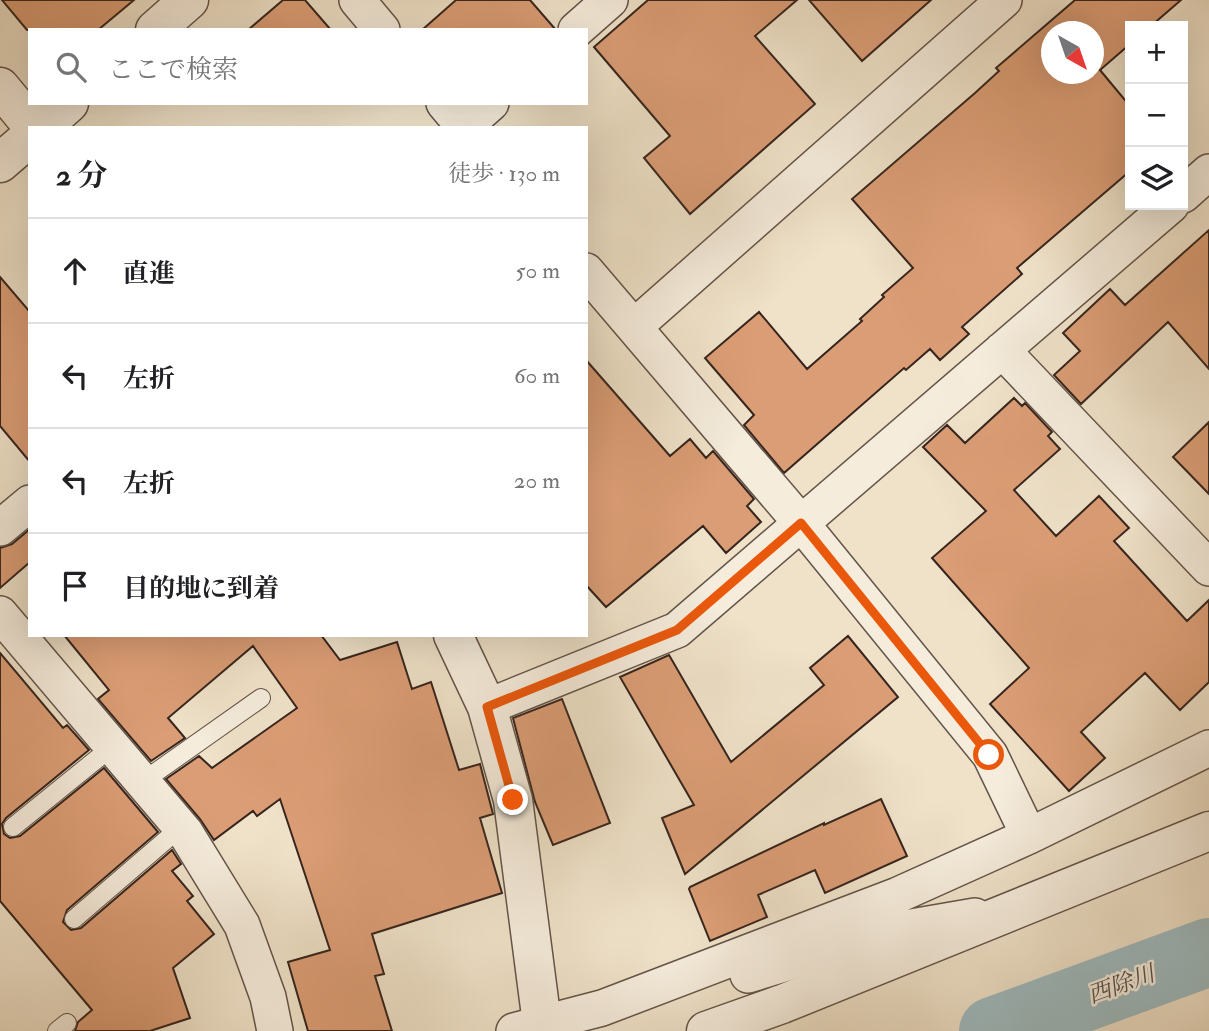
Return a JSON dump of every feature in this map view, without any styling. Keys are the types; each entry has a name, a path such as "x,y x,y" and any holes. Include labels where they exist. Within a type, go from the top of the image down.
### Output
{"street":[{"path":"157,28 189,0"},
{"path":"357,0 380,28"},
{"path":"578,28 610,0"},
{"path":"634,327 1004,0"},
{"path":"0,87 32,126"},
{"path":"43,126 67,105"},
{"path":"446,105 463,126"},
{"path":"465,126 489,105"},
{"path":"0,163 28,140"},
{"path":"487,707 677,630 1002,350 1193,193"},
{"path":"588,273 801,523 989,755 1030,836"},
{"path":"1002,350 1209,568"},
{"path":"0,528 28,505"},
{"path":"0,614 181,827 242,925 268,997 275,1031"},
{"path":"454,637 487,707 513,800 533,1028 602,1008 898,895 1030,836 1209,748"},
{"path":"706,1031 782,1004 1209,831"},
{"path":"602,1008 678,997 894,930 1021,908"}],"lane":[{"path":"142,782 261,698"},
{"path":"13,827 113,747"},
{"path":"74,919 181,827"}],"building":[{"path":"2,0 134,0 100,28 27,30"},
{"path":"283,0 305,0 329,28 250,28"},
{"path":"456,0 530,0 554,28 424,28"},
{"path":"648,0 797,0 755,36 815,104 690,214 644,158 670,136 594,47"},
{"path":"809,0 931,0 862,61"},
{"path":"1075,0 1181,0 1157,21 1125,21 1125,48 1104,67 1104,21 1051,21"},
{"path":"1041,29 1041,84 1104,84 1104,75 1125,100 1125,175 1017,268 1022,274 962,327 969,334 940,360 930,349 906,370 904,368 784,473 744,425 754,415 705,358 759,312 807,369 862,321 860,319 884,297 882,295 913,268 852,199 999,71 996,68"},
{"path":"1209,230 1209,369 1168,322 1081,404 1054,375 1080,351 1063,333 1110,289 1125,305"},
{"path":"0,277 28,310 28,460 0,426"},
{"path":"588,362 670,456 690,439 706,458 713,451 754,499 747,506 761,522 726,553 703,526 606,607 588,587"},
{"path":"1014,398 1022,406 1025,403 1052,432 1048,436 1060,449 1014,490 1056,536 1099,496 1129,528 1114,541 1187,621 1209,600 1209,682 1180,710 1145,673 1081,732 1105,758 1069,791 990,704 1029,668 932,558 986,511 923,447 947,425 965,443"},
{"path":"1209,422 1209,494 1173,457"},
{"path":"28,531 28,564 0,588 0,548 12,544"},
{"path":"848,636 898,697 685,874 662,818 694,805 620,677 669,655 731,762 824,685 810,668"},
{"path":"66,637 323,637 340,660 397,642 412,689 431,682 459,770 480,764 493,814 480,818 502,893 372,934 384,974 375,976 392,1031 308,1031 288,962 330,950 280,799 257,816 253,811 214,840 166,779 199,756 212,768 297,708 253,646 168,718 185,738 151,761 98,699 109,690"},
{"path":"0,653 63,728 67,725 89,750 6,818 2,824 4,834 10,838 20,836 104,768 158,832 67,910 63,922 71,930 81,928 172,850 181,864 172,871 193,896 187,901 214,934 173,968 190,1018 150,1031 75,1031 78,1022 92,1010 0,901"},
{"path":"562,699 610,823 553,845 535,802 513,718"},
{"path":"881,799 907,856 825,893 815,870 758,895 767,917 710,941 690,887"}],"waterway":[{"name":"西除川","path":"993,1031 1209,952"}],"route":[{"path":"513,800 487,707 677,630 801,523 989,755"}]}
